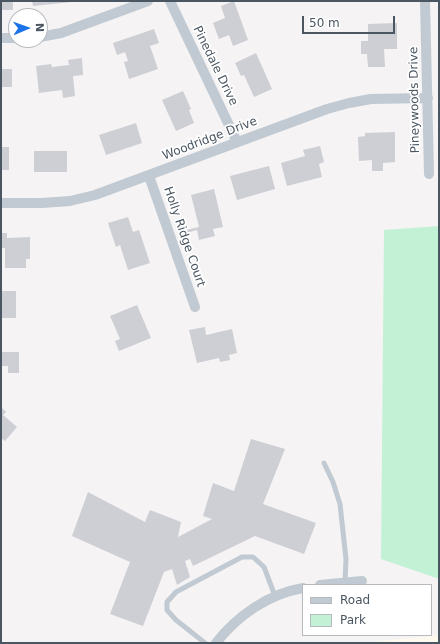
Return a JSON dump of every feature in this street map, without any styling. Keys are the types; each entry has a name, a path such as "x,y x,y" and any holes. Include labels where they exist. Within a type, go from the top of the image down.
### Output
{"street":[{"path":"48,35 61,33 148,1"},
{"name":"Pinedale Drive","path":"170,1 237,142"},
{"name":"Pineywoods Drive","path":"425,1 429,174"},
{"name":"Woodridge Drive","path":"1,203 70,201 95,195 327,109 371,99 428,98"},
{"name":"Holly Ridge Court","path":"149,176 195,307"},
{"path":"333,584 362,581"},
{"path":"216,643 240,618 260,604 275,596 302,588"}],"lane":[{"path":"324,463 333,482 340,504 346,559 346,583"},
{"path":"205,643 176,620 167,610 167,602 176,592 242,557 253,557 264,567 275,596"}],"shaded area":[{"path":"439,635 439,643 363,643 432,636"}],"green space":[{"path":"439,226 439,579 381,559 384,230"}],"building":[{"path":"1,1 13,1 13,8 1,10"},
{"path":"32,1 72,1 72,2 33,6"},
{"path":"234,1 248,40 233,46 229,35 219,39 213,23 225,18 221,6"},
{"path":"397,23 397,49 384,49 385,67 368,67 367,54 361,54 361,41 368,41 368,24"},
{"path":"154,29 159,43 150,46 158,69 129,79 124,62 128,61 125,52 117,55 113,43"},
{"path":"256,53 272,89 254,97 244,75 241,76 235,63"},
{"path":"82,58 83,75 73,76 75,96 63,98 62,90 39,93 36,66 51,64 52,67 69,65 68,60"},
{"path":"1,69 12,69 12,87 1,87"},
{"path":"183,91 191,109 189,110 194,123 176,131 162,100"},
{"path":"136,123 142,143 106,155 99,135"},
{"path":"395,132 395,162 383,163 383,171 372,171 372,160 359,161 358,137 365,136 365,133"},
{"path":"320,146 324,162 319,164 322,177 287,186 281,163 305,156 303,150"},
{"path":"1,147 9,147 9,170 1,170"},
{"path":"34,151 67,151 67,172 34,172"},
{"path":"269,166 275,189 237,200 230,176"},
{"path":"214,189 223,227 213,229 215,236 199,240 197,230 179,235 178,232 199,227 191,195"},
{"path":"128,217 133,232 139,230 150,263 128,270 120,245 116,247 108,223"},
{"path":"1,233 7,233 7,238 30,237 30,259 26,259 26,268 5,268 5,248 1,248"},
{"path":"1,291 16,291 16,318 1,318"},
{"path":"137,305 151,338 119,351 115,341 120,339 110,316"},
{"path":"205,327 206,335 232,329 237,353 229,355 230,360 220,362 219,358 197,363 189,330"},
{"path":"1,352 19,352 19,373 8,373 8,366 1,366"},
{"path":"1,407 6,412 3,415 17,427 5,441 1,438"},
{"path":"251,439 285,449 263,504 316,523 304,554 255,536 193,566 190,559 185,561 190,577 177,585 172,569 164,572 143,626 110,614 130,562 72,536 88,492 145,522 150,510 181,522 178,537 212,519 203,516 213,483 234,491"}]}
